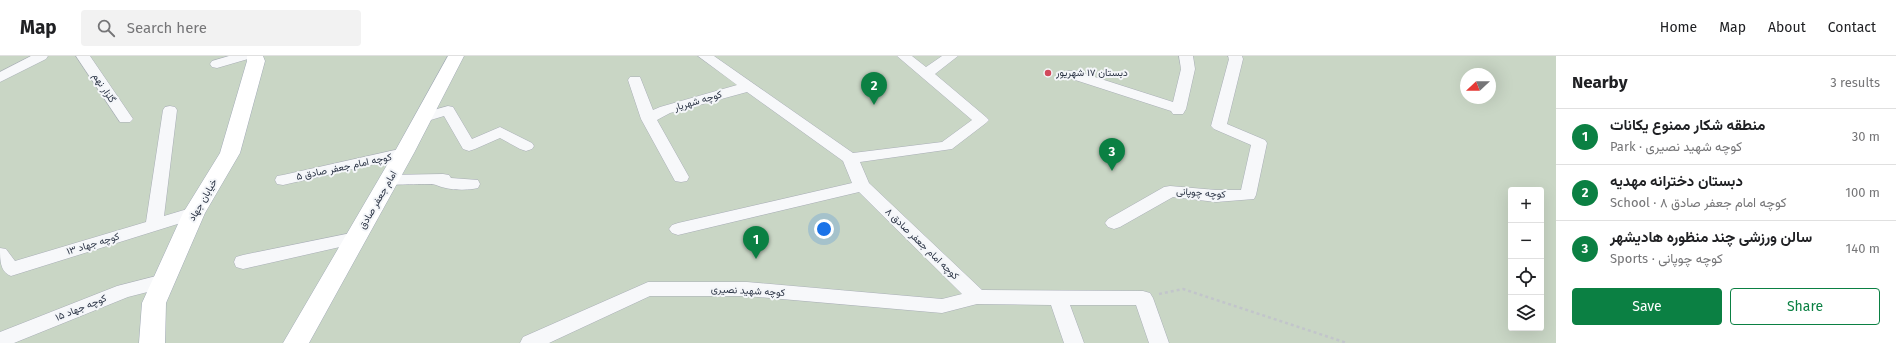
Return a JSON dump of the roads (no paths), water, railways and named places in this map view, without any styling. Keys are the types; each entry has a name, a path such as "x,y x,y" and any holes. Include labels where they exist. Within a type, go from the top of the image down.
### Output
{"main road":[{"name":"خیابان جهاد","path":"152,343 154,303 194,212 230,153 256,61 255,56"},
{"name":"امام جعفر صادق","path":"296,343 389,180 456,56"}],"street":[{"path":"0,78 41,56"},
{"name":"گلزار نهم","path":"83,56 125,119"},
{"path":"217,64 243,56"},
{"path":"705,56 850,158 946,146 981,120 904,56"},
{"path":"926,74 951,56"},
{"name":"کوچه چوپانی","path":"1114,223 1170,191 1216,196 1248,195 1259,143 1219,126 1236,59 1235,56"},
{"path":"1071,74 1178,110 1188,69 1185,57"},
{"path":"635,80 649,119 681,177"},
{"name":"کوچه شهریار","path":"649,119 665,110 748,87"},
{"path":"154,225 170,110"},
{"path":"424,117 448,110 469,146 500,132 526,146"},
{"name":"کوچه امام جعفر صادق ۵","path":"283,180 404,153"},
{"name":"کوچه امام جعفر صادق ۸","path":"850,158 862,186 977,297"},
{"path":"389,180 443,179 443,183 472,184"},
{"path":"678,229 862,186"},
{"name":"کوچه جهاد ۱۳","path":"0,254 11,269 194,212"},
{"path":"243,262 356,238"},
{"name":"کوچه جهاد ۱۵","path":"0,340 124,291 164,281"},
{"name":"کوچه شهید نصیری","path":"530,343 648,289 747,289 942,306 977,297"},
{"path":"977,297 1143,298 1159,343"},
{"path":"1058,297 1074,343"}],"place":[{"name":"دبستان ۱۷ شهریور","path":"1048,73"},
{"name":"دبستان دخترانه مهدیه","path":"874,105"},
{"name":"سالن ورزشی چند منظوره هادیشهر","path":"1112,171"},
{"name":"منطقه شکار ممنوع یکانات","path":"756,259"}]}
